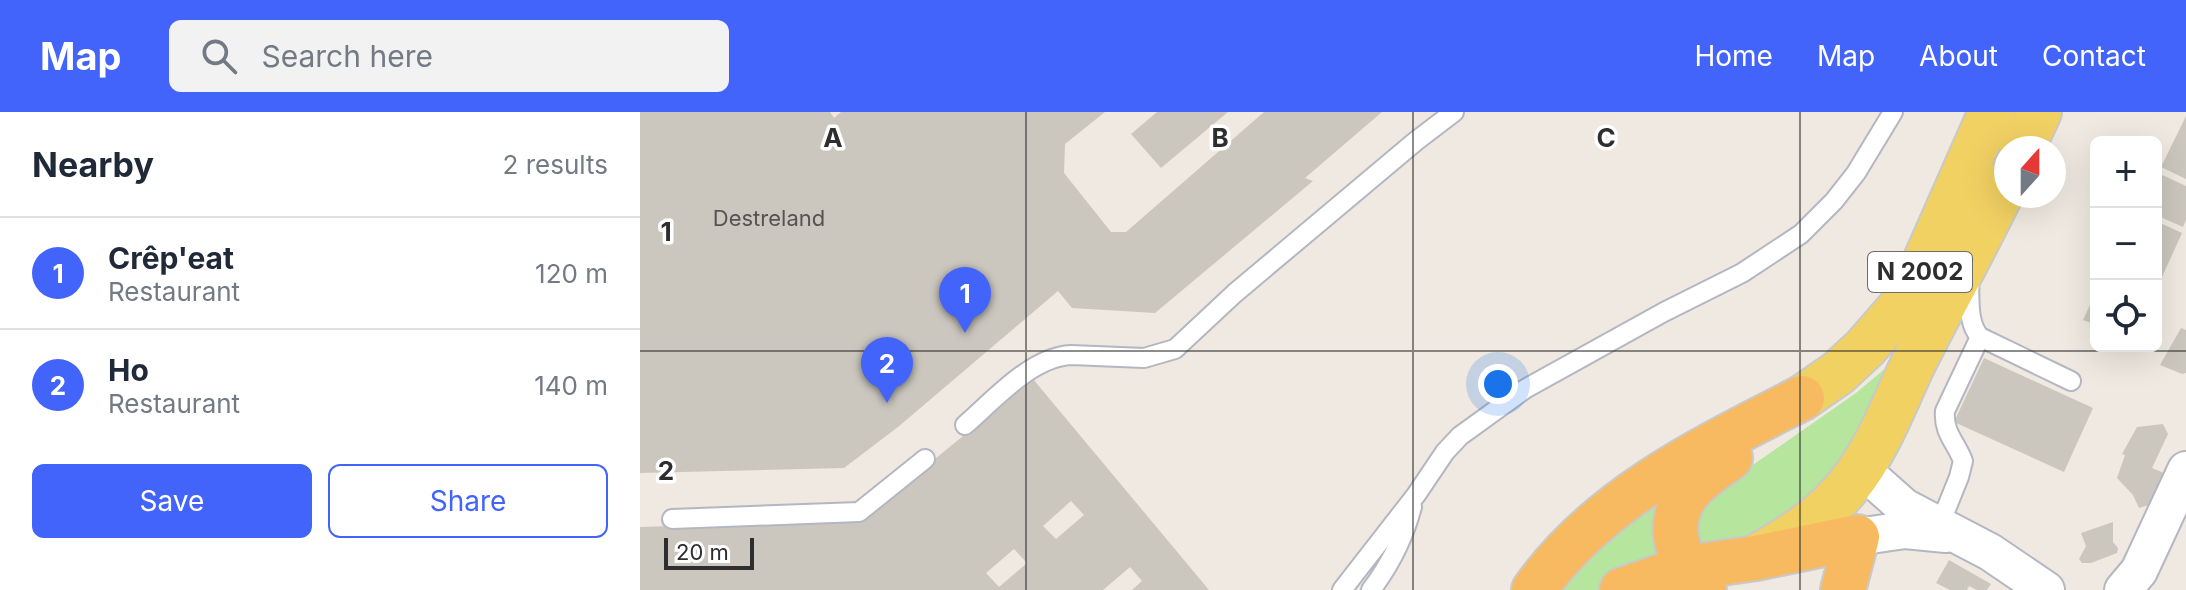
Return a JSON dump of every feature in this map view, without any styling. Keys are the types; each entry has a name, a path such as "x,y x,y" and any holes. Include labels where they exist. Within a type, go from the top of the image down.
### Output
{"highway":[{"path":"1695,579 1675,539 1680,504 1703,477 1772,427 1802,398"},
{"path":"1534,590 1560,556 1607,512 1707,448 1802,398"},
{"path":"1622,590 1695,579 1756,558 1857,537 1843,590"}],"main road":[{"name":"N 2002","path":"1802,398 1838,373 1865,348 1905,302 1991,112"},
{"path":"2028,136 2039,112"},
{"path":"1756,558 1814,520 1847,488 1861,469 1994,207"},
{"name":"N 2002","path":"1857,537 1994,208"}],"street":[{"path":"2123,590 2139,571 2186,470"},
{"path":"1877,483 1904,507 2009,564 2046,590"},
{"path":"1857,537 1905,530 1946,532"}],"lane":[{"path":"965,425 1026,373 1059,356 1144,358 1175,349 1235,293 1454,112"},
{"path":"1342,590 1460,436 1499,407 1594,350 1742,273 1801,234 1834,201 1856,173 1893,112"},
{"path":"1968,268 1975,332 2071,381"},
{"path":"1946,532 1963,461 1944,423 1945,411 1980,337"},
{"path":"672,519 859,512 925,459"},
{"path":"1371,590 1406,529 1416,495"}],"green space":[{"path":"1887,367 1900,376 1798,524 1708,555 1692,536 1707,497 1856,393"},
{"path":"1667,500 1666,565 1612,590 1558,590 1620,523 1650,505"}],"building":[{"path":"640,112 830,112 834,118 841,112 1105,112 1065,144 1064,173 1111,232 1126,232 1264,112 1382,112 1305,178 1313,181 1155,313 1072,308 1058,291 898,427 844,468 640,473"},
{"path":"1157,112 1228,112 1161,168 1131,134"},
{"path":"2186,116 2186,179 2162,165"},
{"path":"2162,175 2186,186 2186,220 2183,227 2162,218"},
{"path":"2162,224 2182,233 2162,277"},
{"path":"2090,305 2090,323 2083,320"},
{"path":"2181,328 2186,330 2186,373 2182,374 2160,365"},
{"path":"1984,358 2093,408 2064,472 1954,422"},
{"path":"1033,379 1209,590 1132,590 1142,581 1130,567 1103,590 640,590 640,527 860,520","holes":["1071,501 1084,515 1056,539 1043,526","1014,549 1027,563 999,587 986,573"]},
{"path":"2163,424 2168,434 2152,468 2164,473 2149,505 2139,508 2133,495 2117,478 2125,455 2122,454 2137,427"},
{"path":"2113,522 2113,542 2118,548 2117,553 2091,563 2082,563 2079,559 2086,546 2081,533"},
{"path":"1949,560 1991,584 1987,590 1969,586 1967,590 1950,590 1936,583"}],"place":[{"name":"Crêp'eat","path":"965,333"},
{"name":"Ho","path":"887,403"}]}
